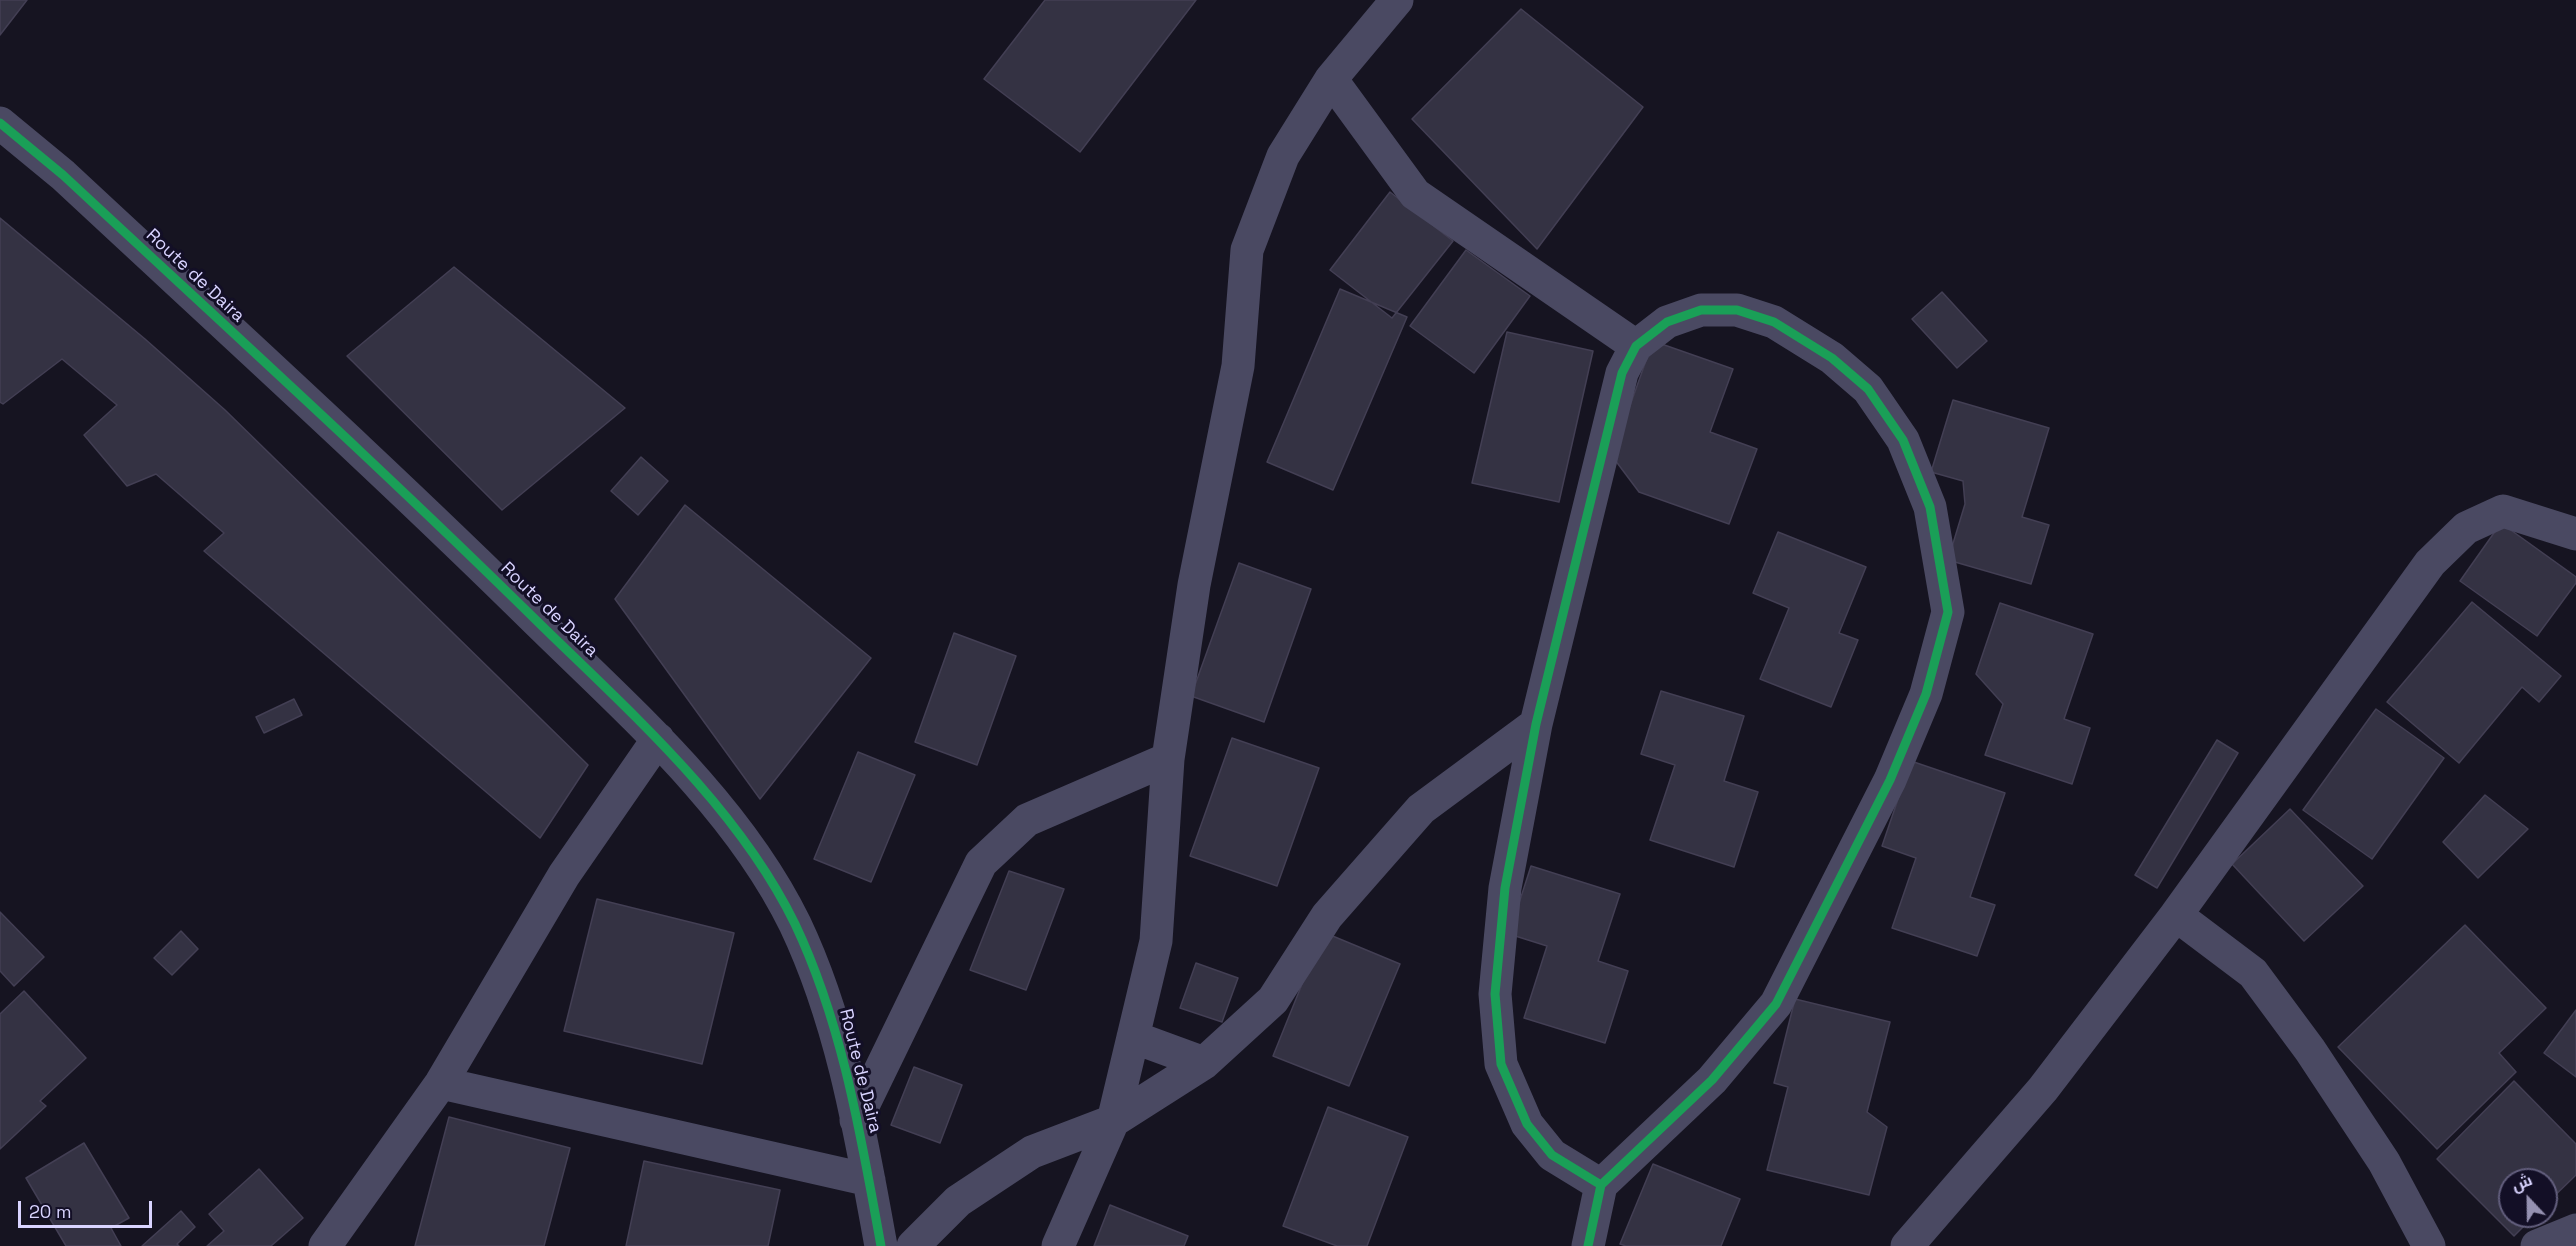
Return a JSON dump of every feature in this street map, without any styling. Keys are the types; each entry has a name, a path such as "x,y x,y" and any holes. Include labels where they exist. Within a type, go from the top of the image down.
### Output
{"street":[{"path":"1058,1246 1113,1121 1156,941 1168,759 1194,585 1238,366 1247,250 1282,156 1331,79 1397,0"},
{"path":"1331,79 1415,194 1636,346"},
{"name":"Route de Daira","path":"0,123 63,175 433,519 658,740 744,840 794,924 835,1025 881,1246"},
{"path":"1588,1246 1601,1185 1712,1080 1776,1004 1890,780 1926,694 1948,612 1930,507 1904,440 1868,389 1832,358 1774,322 1737,310 1701,310 1666,322 1636,346 1622,373 1536,724 1505,888 1495,994 1501,1064 1527,1124 1552,1155 1601,1185"},
{"path":"1907,1246 2043,1089 2176,915 2430,563 2466,528 2503,511 2576,534"},
{"path":"913,1246 958,1201 1032,1152 1113,1121 1204,1063 1274,1000 1327,916 1421,809 1536,724"},
{"path":"325,1246 441,1083 564,875 658,740"},
{"path":"856,1120 981,863 1027,820 1168,759"},
{"path":"2176,915 2253,974 2310,1050 2384,1162 2429,1246"},
{"path":"1133,1036 1204,1063"},
{"path":"441,1083 869,1180"},
{"path":"2537,1246 2576,1230"}],"building":[{"path":"0,0 27,0 0,35"},
{"path":"1045,0 1196,0 1080,152 984,79"},
{"path":"1521,9 1643,107 1537,249 1412,119"},
{"path":"1390,192 1453,241 1392,318 1330,270"},
{"path":"0,218 145,339 225,410 588,765 540,838 204,551 224,533 156,474 127,486 84,435 117,405 62,359 3,404 0,402"},
{"path":"1466,250 1530,296 1474,373 1410,326"},
{"path":"454,267 625,408 502,510 347,356"},
{"path":"1340,289 1407,317 1333,490 1267,462"},
{"path":"1942,292 1987,341 1957,368 1912,319"},
{"path":"1507,332 1593,351 1559,502 1472,483"},
{"path":"1653,341 1733,369 1710,432 1757,449 1729,524 1639,492 1612,456"},
{"path":"1953,400 2049,428 2022,517 2049,525 2031,584 1948,560 1965,504 1963,481 1931,472"},
{"path":"641,457 668,481 638,515 611,491"},
{"path":"685,505 871,658 760,799 615,599"},
{"path":"2501,523 2576,577 2576,583 2537,636 2460,581"},
{"path":"1778,532 1866,567 1839,633 1858,640 1831,707 1760,679 1789,608 1753,593"},
{"path":"1239,563 1311,589 1264,722 1191,696"},
{"path":"2472,602 2561,676 2539,702 2522,687 2459,763 2387,702"},
{"path":"2000,603 2093,634 2064,719 2090,728 2072,784 1985,755 2003,704 1976,674"},
{"path":"954,633 1016,656 977,765 915,742"},
{"path":"1661,691 1744,716 1724,781 1758,792 1734,867 1650,840 1675,765 1641,754"},
{"path":"294,699 302,715 264,733 256,717"},
{"path":"2376,709 2444,758 2372,859 2303,810"},
{"path":"1232,738 1319,768 1277,886 1190,856"},
{"path":"2217,740 2238,753 2157,888 2135,875"},
{"path":"858,752 915,775 871,882 814,859"},
{"path":"1911,761 2005,793 1970,897 1995,905 1977,956 1892,928 1916,858 1882,846"},
{"path":"2485,795 2528,829 2478,878 2443,842"},
{"path":"2290,809 2363,886 2304,941 2232,864"},
{"path":"1531,866 1620,894 1598,961 1628,971 1605,1043 1524,1018 1547,946 1509,934"},
{"path":"1009,871 1064,889 1026,990 970,970"},
{"path":"597,899 734,933 702,1064 564,1031"},
{"path":"0,912 44,957 14,986 0,971"},
{"path":"2465,925 2546,1008 2499,1053 2516,1072 2437,1149 2338,1047"},
{"path":"181,931 198,949 172,975 154,958"},
{"path":"1323,932 1400,964 1349,1086 1273,1056"},
{"path":"1196,963 1238,978 1222,1022 1180,1008"},
{"path":"24,991 86,1058 40,1101 46,1106 0,1149 0,1014"},
{"path":"1795,999 1890,1022 1867,1112 1887,1127 1869,1195 1767,1170 1788,1087 1774,1083"},
{"path":"2576,1010 2576,1077 2544,1053"},
{"path":"914,1067 962,1085 940,1143 891,1125"},
{"path":"2514,1081 2576,1144 2576,1175 2558,1192 2558,1168 2498,1168 2498,1220 2437,1159"},
{"path":"1328,1107 1408,1137 1367,1246 1337,1246 1283,1226"},
{"path":"449,1117 570,1148 544,1246 415,1246"},
{"path":"84,1143 129,1218 111,1228 121,1246 66,1246 26,1178"},
{"path":"644,1161 780,1190 768,1246 626,1246"},
{"path":"1653,1164 1740,1199 1721,1246 1626,1246 1620,1244"},
{"path":"259,1169 303,1218 271,1246 207,1246 224,1231 209,1214"},
{"path":"1110,1205 1188,1236 1184,1246 1094,1246"},
{"path":"181,1211 195,1227 177,1244 179,1246 142,1246"},
{"path":"2506,1228 2522,1228 2514,1236"}],"cycle path":[{"path":"0,123 63,175 422,509 645,727 680,763 744,840 771,881 795,924 826,1002 858,1123 881,1246"},
{"path":"1588,1246 1601,1185 1712,1080 1776,1004 1890,780 1926,694 1948,612 1930,507 1903,440 1868,389 1832,358 1774,322 1737,310 1701,310 1667,322 1636,346 1622,373 1536,724 1505,888 1495,994 1501,1064 1527,1124 1552,1155 1601,1185"}]}
